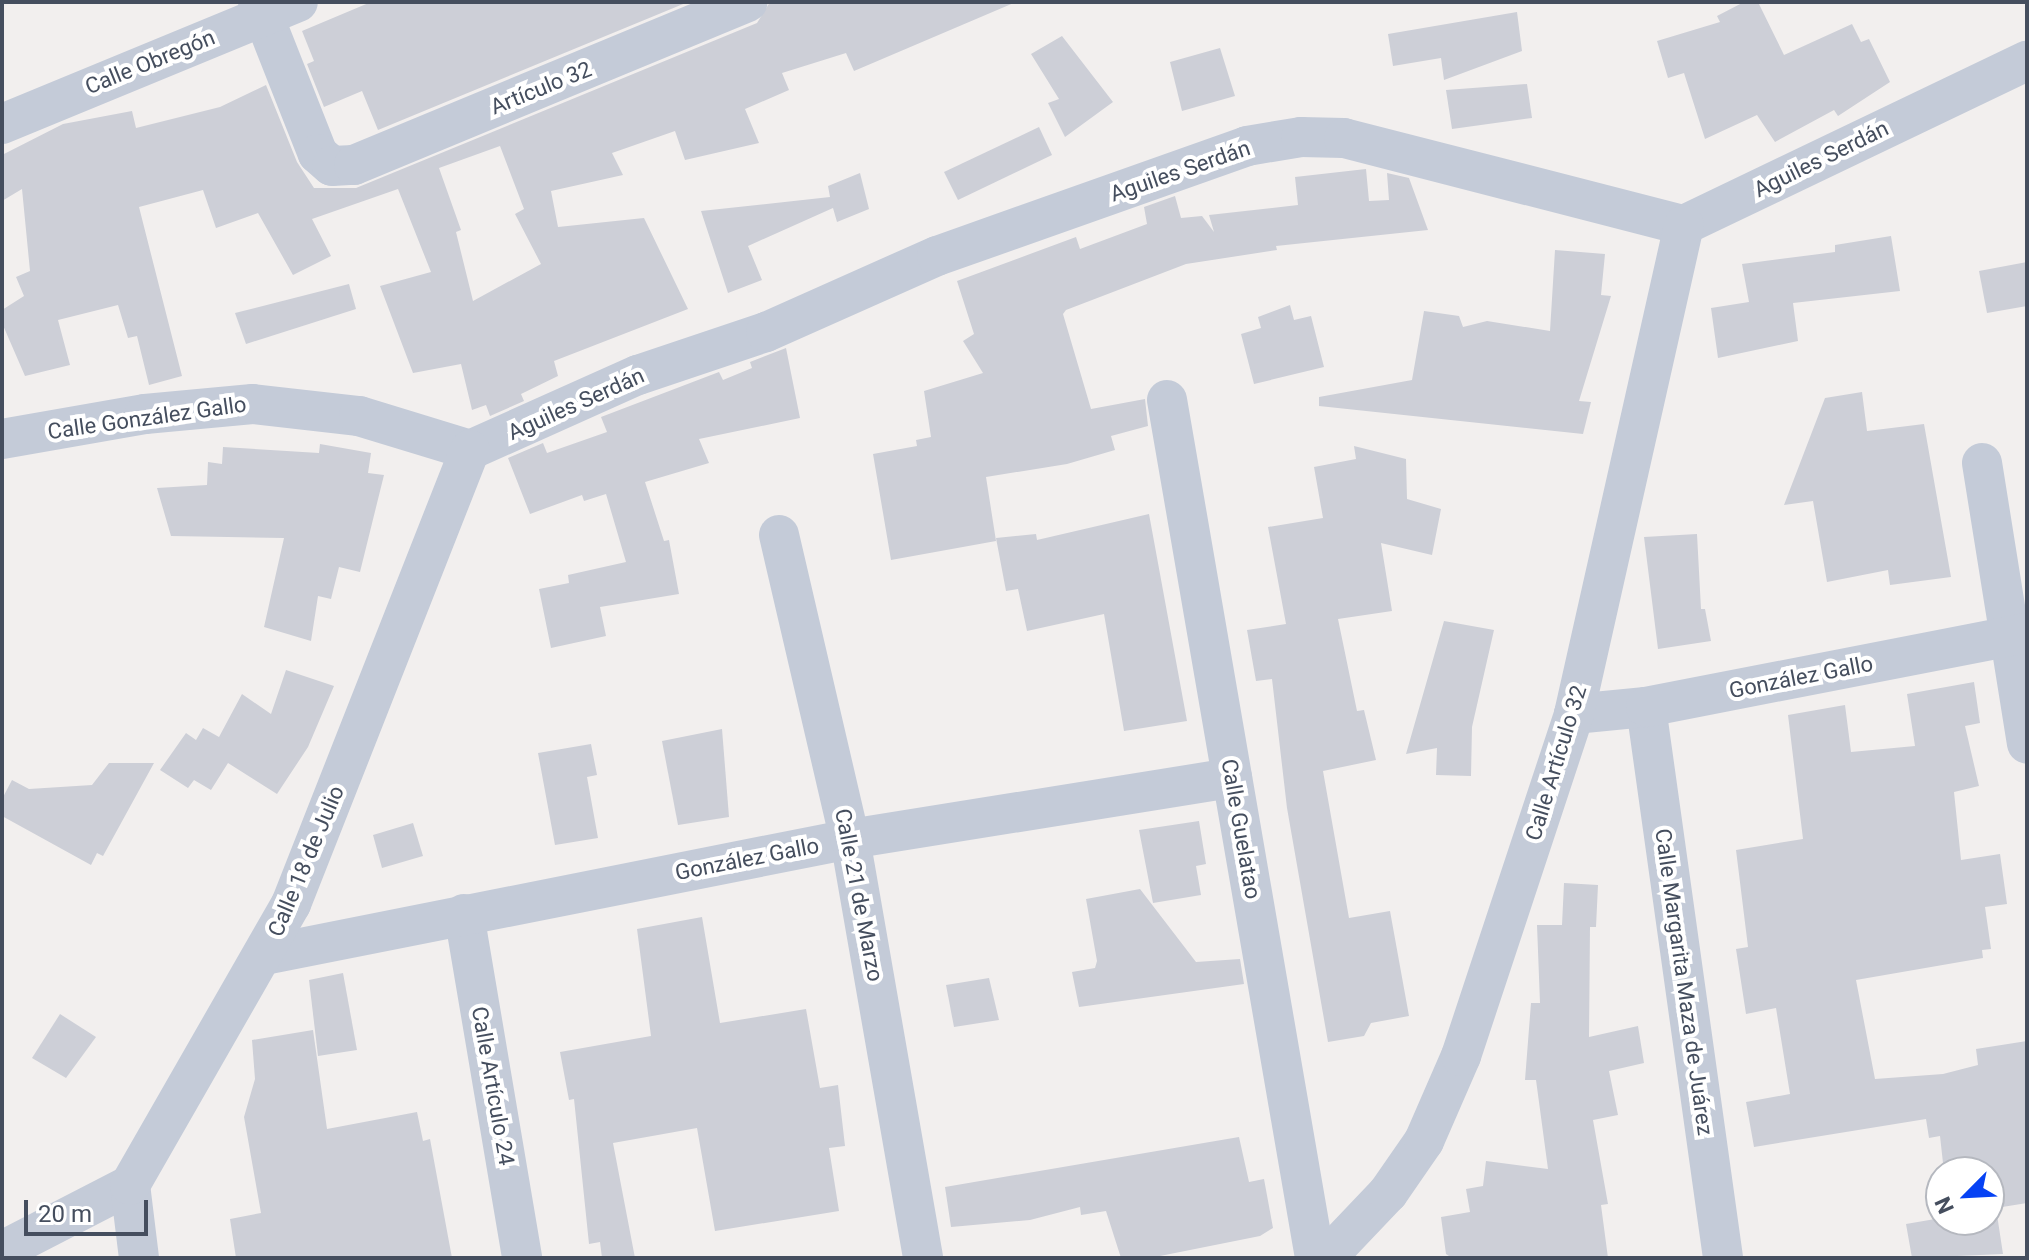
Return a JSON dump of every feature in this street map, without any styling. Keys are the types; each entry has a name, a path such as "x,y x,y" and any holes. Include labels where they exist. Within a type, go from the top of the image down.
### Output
{"street":[{"name":"Artículo 32","path":"273,6 318,154 332,166 354,165 748,2"},
{"name":"Calle Obregón","path":"2,124 273,6"},
{"name":"Aguiles Serdán","path":"470,450 638,375 766,332 937,256 1247,146 1301,137 1344,138 1684,225 2027,61"},
{"name":"Calle Artículo 32","path":"1326,1258 1388,1193 1424,1141 1461,1056 1574,714 1684,225"},
{"name":"Calle Guelatao","path":"1167,400 1315,1258"},
{"name":"Calle González Gallo","path":"2,439 145,414 253,404 309,407 433,435 470,450"},
{"name":"Calle 18 de Julio","path":"130,1185 265,955 291,904 470,450"},
{"path":"1982,463 2018,634 2027,743"},
{"name":"Calle 21 de Marzo","path":"779,535 850,839 923,1258"},
{"name":"González Gallo","path":"1574,714 1646,707 2018,634"},
{"name":"Calle Margarita Maza de Juárez","path":"1646,707 1723,1258"},
{"name":"González Gallo","path":"265,955 850,839 1232,778"},
{"name":"Calle Artículo 24","path":"464,914 522,1258"},
{"path":"2,1251 130,1185 139,1258"}],"building":[{"path":"371,2 688,2 378,130 362,91 324,107 307,64 314,61 302,31"},
{"path":"770,2 1016,2 854,71 846,53 782,73 789,90 745,109 759,143 685,160 675,131 612,153 623,175 551,191 558,227 644,218 688,309 554,361 558,376 521,394 524,401 490,416 486,405 472,410 461,364 413,373 380,286 431,272 398,189 312,219 331,256 293,275 258,213 216,228 203,190 139,207 182,376 149,385 137,336 128,338 118,305 58,320 70,365 25,376 2,323 2,310 24,296 16,277 30,271 22,189 2,201 2,155 63,124 132,111 136,128 220,107 266,85 297,162 314,188 356,188 757,23","holes":["500,146 524,209 515,214 541,264 473,301 456,232 461,230 439,168"]},
{"path":"1744,2 1758,2 1784,55 1852,24 1861,42 1869,39 1890,82 1838,116 1834,110 1775,142 1757,115 1705,139 1684,73 1668,78 1657,41 1720,22 1717,16"},
{"path":"1517,12 1522,51 1444,80 1441,58 1393,66 1388,34"},
{"path":"1062,36 1113,102 1065,137 1048,103 1059,99 1031,54"},
{"path":"1220,48 1235,96 1182,111 1170,62"},
{"path":"1527,84 1532,118 1452,129 1446,90"},
{"path":"1039,127 1052,155 958,200 944,172"},
{"path":"1366,169 1369,201 1389,200 1387,173 1409,178 1428,230 1276,246 1277,250 1186,264 1066,310 1063,314 1091,409 1145,399 1148,426 1111,436 1115,450 1067,464 986,477 996,541 891,560 873,454 917,446 916,440 931,437 924,391 983,373 963,341 974,334 957,281 1076,237 1080,249 1147,224 1144,207 1175,196 1181,218 1202,216 1214,232 1209,215 1298,205 1295,177"},
{"path":"860,173 869,209 837,222 833,208 748,246 762,280 728,293 701,211 830,197 828,186"},
{"path":"1891,236 1900,291 1793,303 1798,341 1718,358 1711,308 1749,302 1742,264 1835,252 1835,245"},
{"path":"1555,250 1605,254 1601,295 1611,296 1579,401 1591,402 1583,434 1319,406 1319,397 1412,380 1424,311 1459,316 1463,327 1487,321 1550,331"},
{"path":"2027,262 2027,306 1987,313 1979,271"},
{"path":"349,284 356,309 246,344 235,313"},
{"path":"1290,305 1294,320 1311,316 1324,367 1254,384 1241,334 1261,328 1258,317"},
{"path":"786,348 800,418 699,439 709,463 645,482 664,541 669,540 679,594 600,607 606,636 551,648 539,589 569,583 568,575 626,562 606,494 584,501 582,495 530,514 508,458 543,443 547,453 607,432 601,417 719,372 723,380 752,368 750,362"},
{"path":"1862,392 1867,431 1924,424 1951,577 1890,585 1888,570 1827,582 1813,501 1784,505 1825,398"},
{"path":"320,444 371,453 368,473 384,475 360,572 339,567 331,599 318,596 311,641 264,627 284,538 171,536 157,488 207,485 208,462 222,464 223,447 319,453"},
{"path":"1354,446 1406,459 1407,499 1441,509 1432,555 1381,543 1392,611 1338,619 1357,711 1364,710 1376,760 1323,771 1349,918 1390,911 1409,1016 1371,1023 1364,1036 1328,1042 1287,808 1272,679 1256,681 1247,630 1286,624 1268,527 1323,518 1314,467 1356,459"},
{"path":"1149,514 1187,721 1124,731 1104,614 1027,631 1018,589 1006,591 996,538 1036,534 1037,540"},
{"path":"1697,534 1701,609 1705,609 1711,641 1658,649 1644,537"},
{"path":"1444,621 1494,630 1472,727 1471,776 1436,775 1437,748 1406,754"},
{"path":"286,670 334,686 308,747 277,794 228,763 211,790 194,780 188,788 160,770 186,733 196,740 203,728 219,737 242,694 271,714"},
{"path":"1974,682 1980,723 1965,726 1979,786 1954,792 1961,860 2000,854 2007,904 1985,907 1991,949 1982,950 1983,958 1856,980 1875,1079 1943,1074 1978,1065 1976,1049 2027,1041 2027,1203 2005,1207 2005,1156 1942,1156 1940,1136 1929,1138 1926,1119 1754,1147 1746,1102 1790,1094 1776,1008 1746,1014 1736,949 1748,947 1736,850 1803,839 1788,715 1845,705 1851,752 1915,746 1907,694"},
{"path":"722,729 729,817 678,825 662,741"},
{"path":"591,744 597,775 587,777 598,838 555,845 538,753"},
{"path":"109,763 154,763 103,856 97,853 91,865 2,816 2,799 12,780 29,789 92,785"},
{"path":"1199,821 1206,864 1196,866 1201,895 1153,903 1139,830"},
{"path":"413,823 423,856 382,868 373,835"},
{"path":"1564,883 1598,885 1596,927 1590,927 1589,1037 1638,1026 1644,1063 1609,1071 1618,1115 1593,1120 1608,1204 1601,1205 1608,1258 1452,1258 1446,1254 1441,1217 1470,1212 1466,1189 1483,1186 1486,1161 1548,1169 1536,1080 1525,1080 1531,1003 1540,1003 1537,925 1562,925"},
{"path":"1140,889 1196,962 1240,959 1244,984 1079,1007 1072,972 1095,968 1097,961 1086,899"},
{"path":"702,917 720,1023 806,1009 820,1088 838,1085 845,1146 829,1148 839,1211 715,1231 697,1128 613,1143 635,1258 602,1258 600,1242 589,1244 574,1099 569,1100 560,1052 651,1036 637,929"},
{"path":"343,973 357,1050 318,1056 309,980"},
{"path":"989,978 999,1020 954,1027 946,985"},
{"path":"60,1014 96,1037 66,1078 32,1058"},
{"path":"313,1030 327,1129 417,1112 423,1141 430,1139 452,1258 236,1258 230,1219 261,1213 244,1117 255,1079 252,1040"},
{"path":"1239,1137 1249,1182 1264,1179 1273,1228 1260,1236 1150,1258 1121,1258 1106,1211 1081,1215 1080,1207 1030,1220 951,1227 945,1187"},
{"path":"1925,1221 1925,1236 2000,1236 2003,1254 1912,1258 1906,1224"}]}
